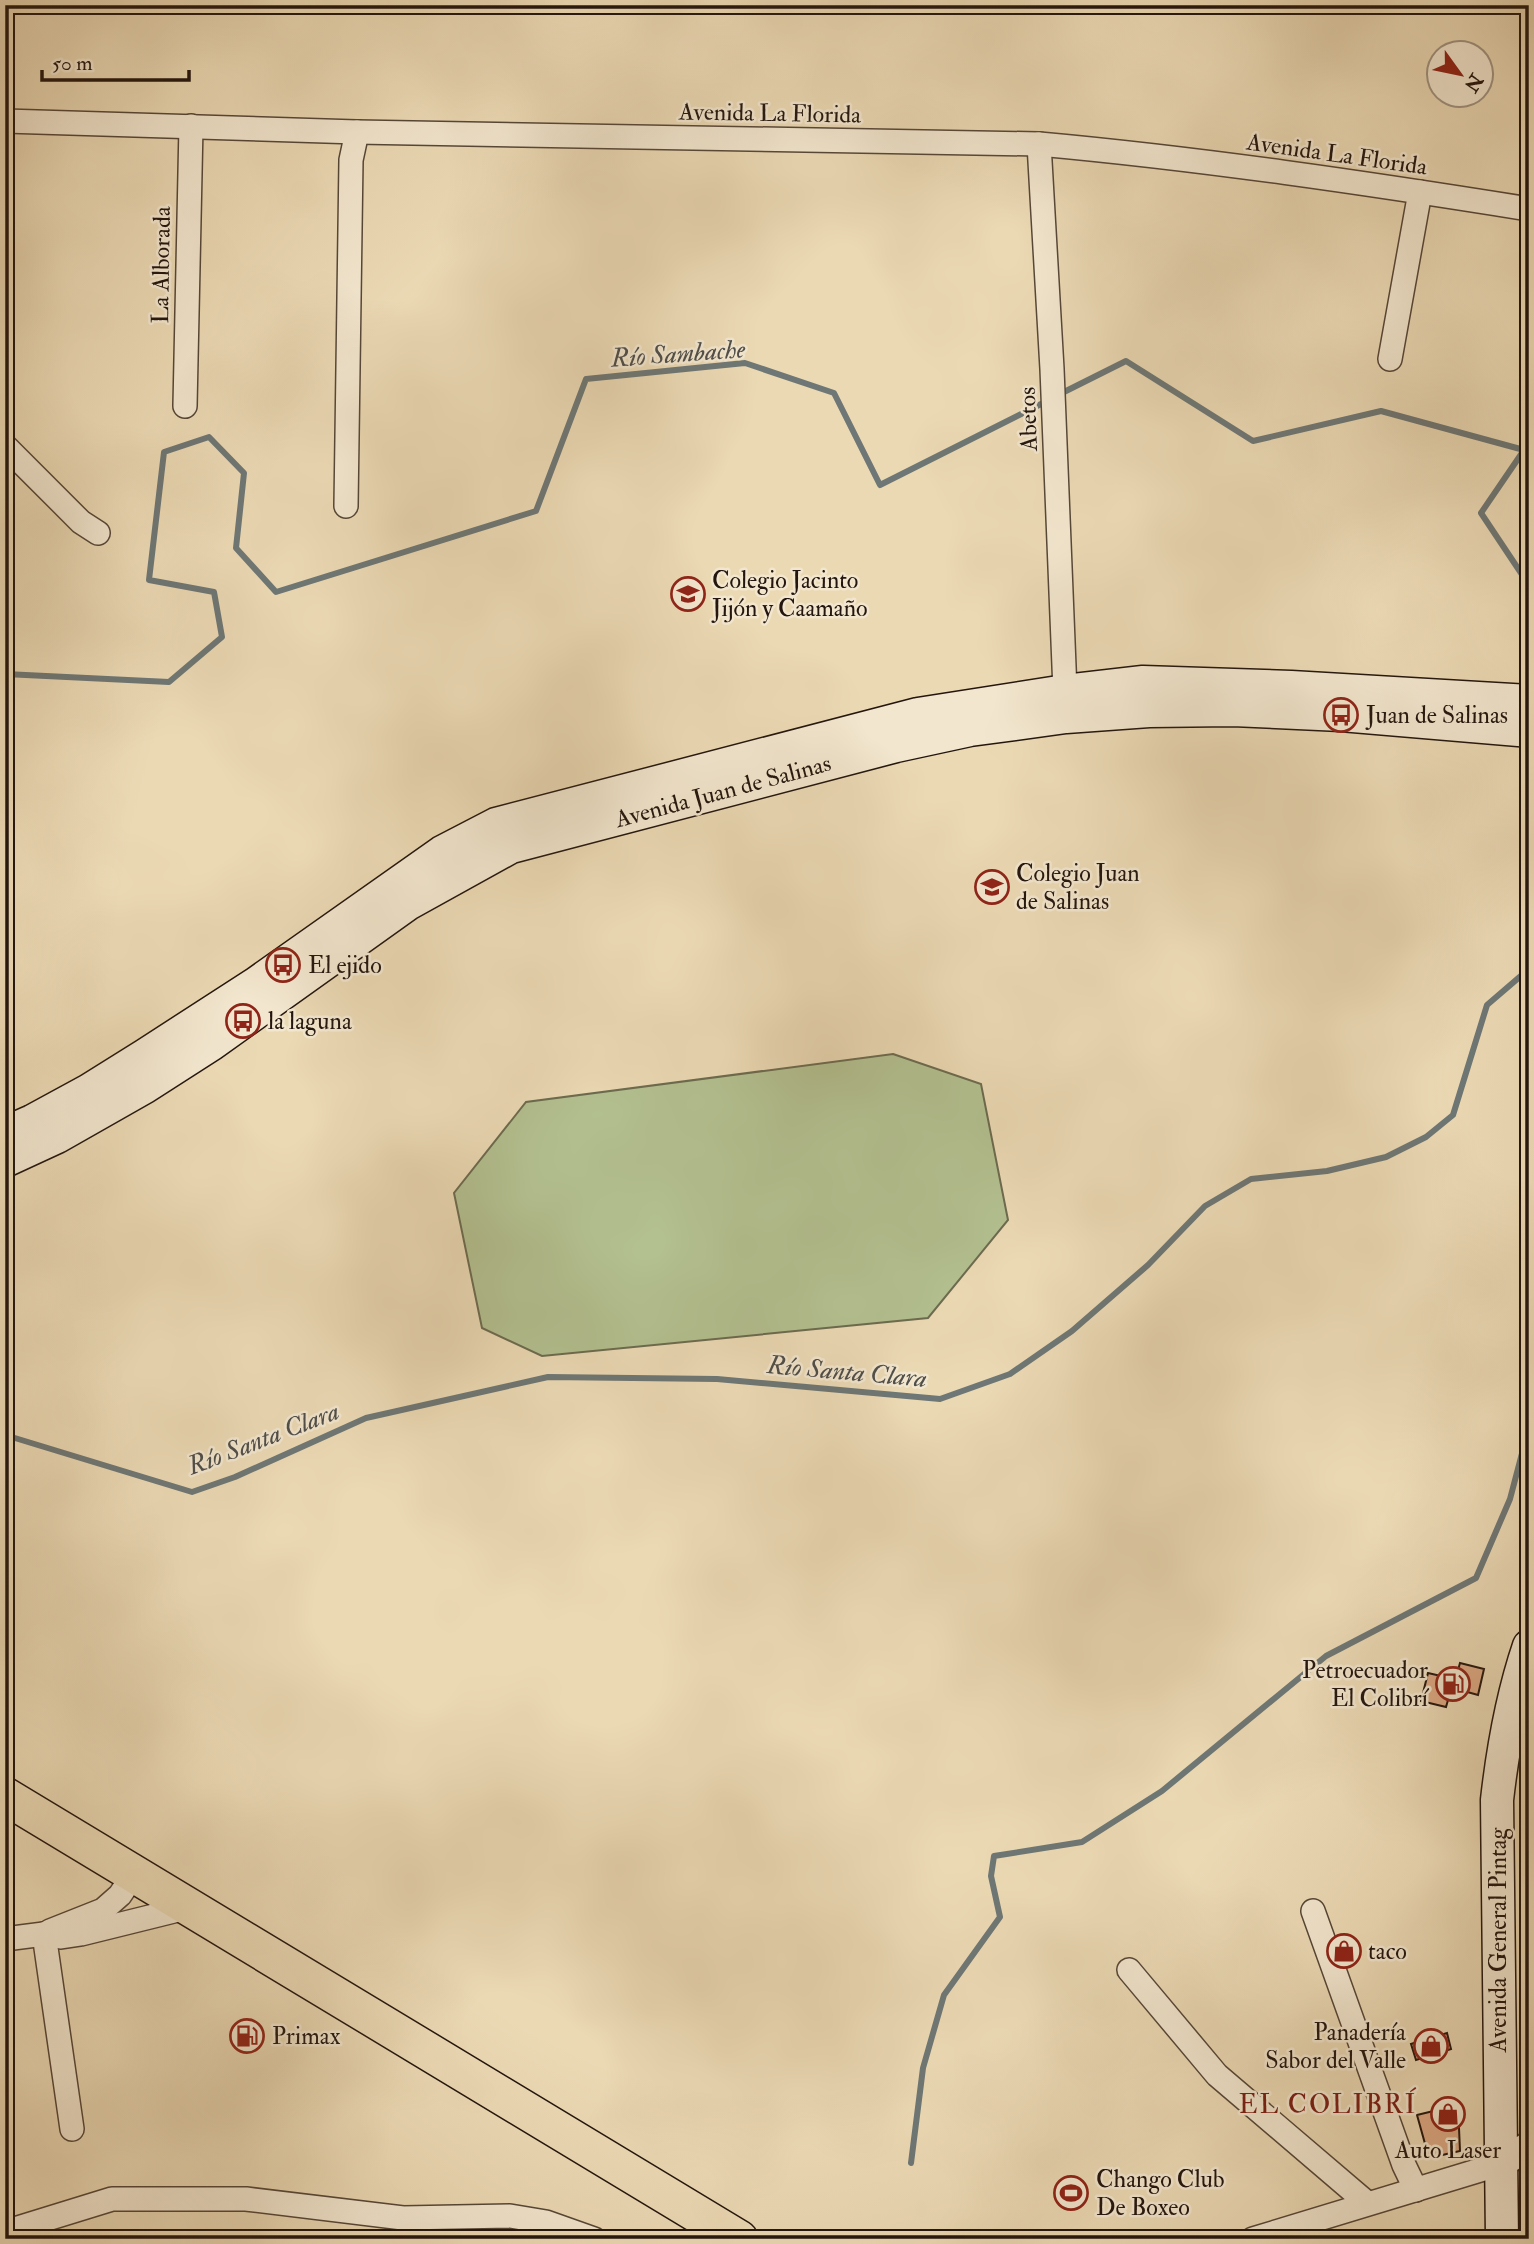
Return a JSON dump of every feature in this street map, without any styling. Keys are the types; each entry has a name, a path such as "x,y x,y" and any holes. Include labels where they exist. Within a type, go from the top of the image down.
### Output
{"highway":[{"path":"5,1796 739,2239"}],"main road":[{"name":"Avenida Juan de Salinas","path":"5,1161 57,1137 145,1087 212,1044 408,904 511,847 893,734 918,714 1143,682 1291,687 1529,701"},
{"name":"Avenida Juan de Salinas","path":"5,1133 89,1090 145,1055 255,984 442,852 496,824 893,734 970,730 1066,717 1191,709 1341,715 1529,731"},
{"name":"Avenida General Pintag","path":"1502,2239 1497,1800 1504,1741 1518,1677 1529,1646"}],"street":[{"name":"Avenida La Florida","path":"5,121 357,132 1039,144 1142,153 1529,209"},
{"name":"La Alborada","path":"185,406 191,125"},
{"path":"346,506 351,160 357,132"},
{"name":"Abetos","path":"1039,144 1052,369 1065,691"},
{"path":"1390,359 1420,192"},
{"path":"5,446 81,522 98,533"},
{"path":"44,1934 103,1910 120,1895 134,1874"},
{"path":"5,1939 44,1934 61,1937 82,1934 190,1908"},
{"path":"1313,1911 1404,2165 1416,2190"},
{"path":"44,1934 72,2129"},
{"path":"1129,1970 1217,2075 1367,2203"},
{"path":"1253,2239 1500,2164 1529,2146"},
{"path":"5,2232 111,2199 246,2199 403,2218 478,2215 510,2217 546,2222 594,2239"}],"green space":[{"path":"893,1054 981,1084 1008,1220 928,1318 542,1356 482,1328 454,1193 526,1102"}],"building":[{"path":"1460,1663 1484,1669 1478,1695 1453,1688"},
{"path":"1428,1673 1454,1679 1446,1707 1421,1701"},
{"name":"Panadería Sabor del Valle","path":"1447,2033 1451,2049 1416,2060 1411,2044"},
{"path":"1458,2105 1460,2151 1429,2158 1417,2115"}],"waterway":[{"name":"Río Sambache","path":"1058,395 1126,361 1253,441 1381,411 1524,450 1481,513 1529,585"},
{"name":"Río Sambache","path":"5,674 169,682 222,637 214,592 149,580 164,452 209,437 244,473 236,548 276,592 536,511 586,379 745,363 834,393 880,485 1049,400"},
{"name":"Río Santa Clara","path":"5,1435 192,1492 235,1477 366,1418 548,1377 717,1379 940,1399 1010,1374 1072,1331 1148,1265 1205,1206 1251,1179 1327,1171 1386,1157 1426,1137 1453,1115 1487,1005 1529,969"},
{"path":"911,2163 923,2068 944,1995 1000,1917 991,1876 994,1856 1082,1842 1162,1791 1326,1656 1476,1578 1510,1499 1529,1427"}],"place":[{"name":"Colegio Jacinto Jijón y Caamaño","path":"688,594"},
{"name":"Juan de Salinas","path":"1341,715"},
{"name":"Colegio Juan de Salinas","path":"992,887"},
{"name":"El ejido","path":"283,965"},
{"name":"la laguna","path":"243,1021"},
{"name":"Petroecuador El Colibrí","path":"1453,1684"},
{"name":"taco","path":"1344,1951"},
{"name":"Primax","path":"247,2036"},
{"name":"Panadería Sabor del Valle","path":"1431,2046"},
{"name":"Auto Laser","path":"1448,2114"},
{"name":"Chango Club De Boxeo","path":"1071,2193"}],"district":[{"name":"EL COLIBRÍ","path":"1328,2104"}]}
